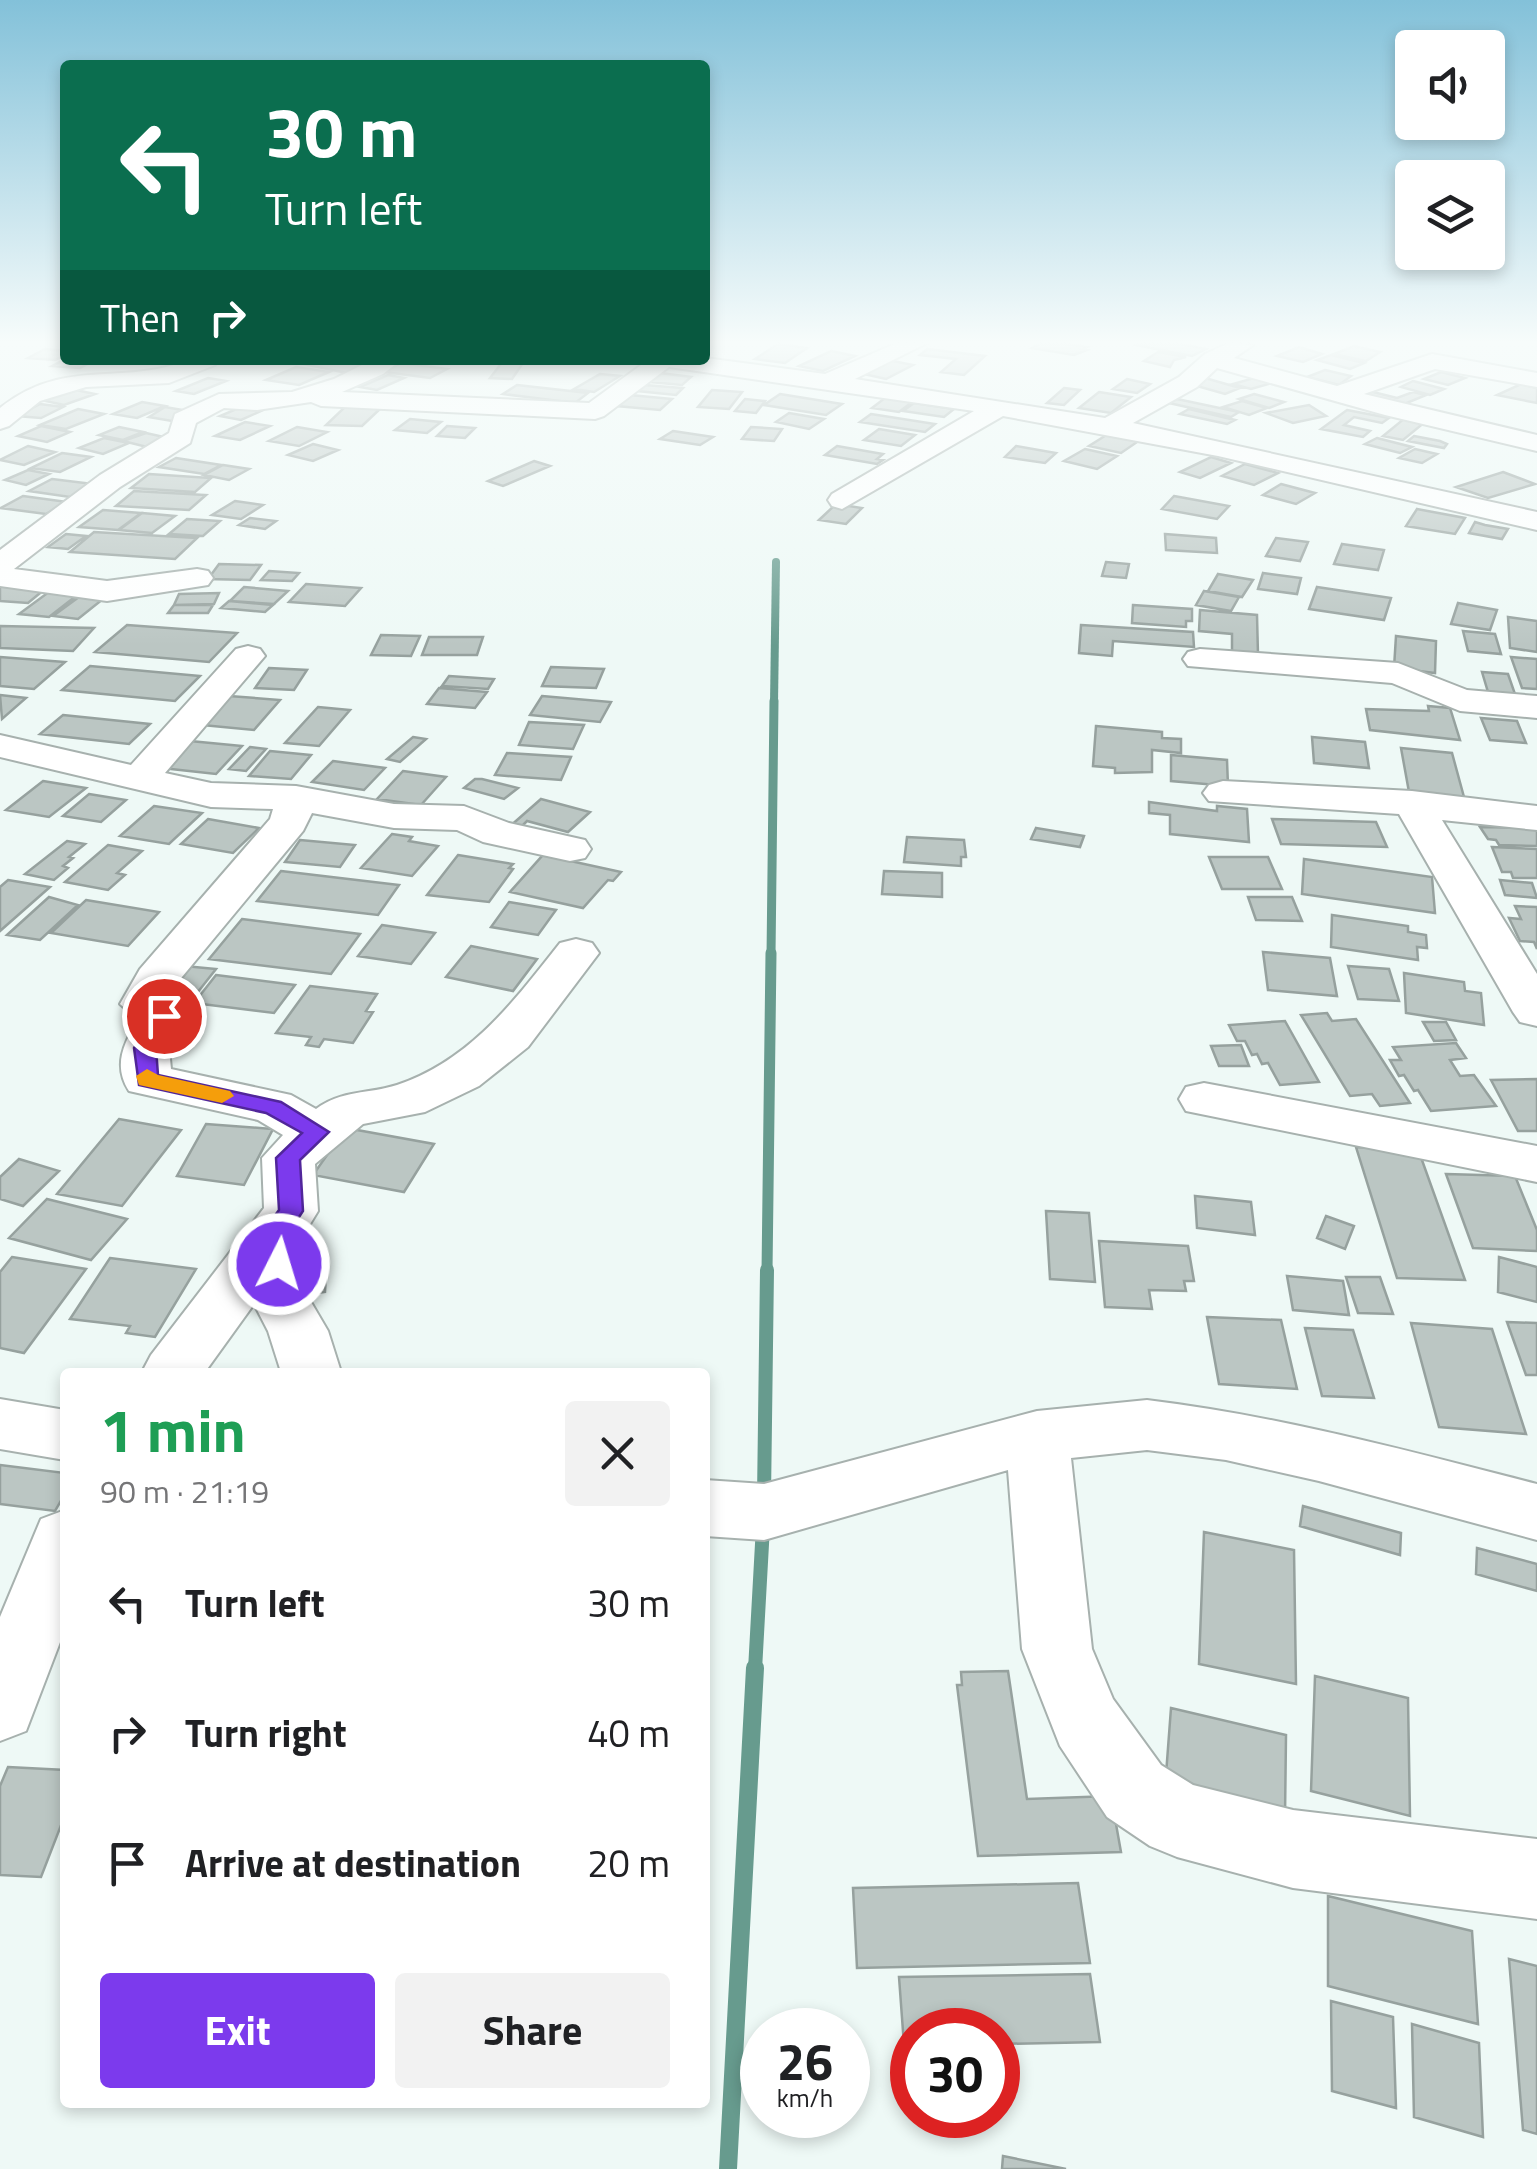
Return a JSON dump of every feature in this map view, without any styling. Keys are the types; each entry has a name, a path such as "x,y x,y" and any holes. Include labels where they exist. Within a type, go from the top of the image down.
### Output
{"street":[{"path":"0,565 110,480 169,444"},
{"path":"842,500 937,444"},
{"path":"1199,444 1316,468 1477,512 1537,521"},
{"path":"17,523 50,527"},
{"path":"0,577 108,591 198,578"},
{"path":"138,780 248,656"},
{"path":"1200,659 1398,674 1460,700 1537,707"},
{"path":"0,746 211,794 296,798 394,816 464,818 497,832 570,848"},
{"path":"1223,794 1412,803 1537,818"},
{"path":"296,798 289,822 156,979 144,1004 164,1016 145,1048 147,1080 273,1107 318,1132"},
{"path":"1412,803 1524,973 1537,1012"},
{"path":"175,1368 291,1211 288,1158 348,1110 407,1100 461,1074 511,1036 576,953"},
{"path":"1204,1099 1537,1164"},
{"path":"275,1232 286,1244 272,1285 298,1331 310,1368"},
{"path":"0,1424 60,1435"},
{"path":"710,1508 764,1512 1037,1436 1147,1425 1226,1435 1537,1512"},
{"path":"1037,1436 1057,1648 1086,1722 1134,1791 1177,1819 1293,1849 1537,1879"},
{"path":"0,1707 60,1551"}],"building":[{"path":"88,444 126,444 103,454 79,448"},
{"path":"312,444 338,450 313,461 288,455"},
{"path":"1092,444 1134,444 1121,453 1089,446"},
{"path":"1366,444 1412,447 1400,453"},
{"path":"28,446 55,452 24,465 0,460"},
{"path":"837,446 883,454 877,459 883,460 877,464 825,455"},
{"path":"1016,446 1056,453 1045,463 1005,457"},
{"path":"1085,449 1117,456 1097,469 1064,461"},
{"path":"1415,449 1437,454 1422,463 1399,458"},
{"path":"62,453 91,457 60,472 31,468"},
{"path":"1211,457 1231,463 1200,478 1180,472"},
{"path":"176,458 221,465 204,474 159,467"},
{"path":"534,461 550,466 503,486 488,481"},
{"path":"1245,464 1278,473 1254,485 1222,476"},
{"path":"223,465 249,469 229,480 204,475"},
{"path":"28,470 49,474 26,485 5,480"},
{"path":"1503,472 1535,484 1488,498 1456,487"},
{"path":"149,474 211,478 195,492 131,488"},
{"path":"52,479 93,484 70,497 29,491"},
{"path":"1281,484 1315,493 1296,504 1263,495"},
{"path":"134,491 206,495 189,510 116,506"},
{"path":"23,496 67,502 46,514 1,508"},
{"path":"1174,496 1229,506 1217,519 1162,509"},
{"path":"235,501 263,505 241,519 212,515"},
{"path":"836,504 862,508 846,524 819,520"},
{"path":"1417,509 1465,518 1455,534 1406,526"},
{"path":"103,510 141,513 118,530 79,527"},
{"path":"142,513 175,516 152,533 119,530"},
{"path":"250,518 276,521 265,529 239,525"},
{"path":"187,519 220,521 203,536 169,534"},
{"path":"1475,522 1508,529 1502,539 1469,533"},
{"path":"94,532 197,538 175,559 70,552"},
{"path":"66,534 86,536 68,549 48,547"},
{"path":"1165,534 1216,538 1217,553 1166,550"},
{"path":"1276,538 1308,542 1300,561 1266,556"},
{"path":"1342,544 1384,550 1378,570 1334,564"},
{"path":"1106,562 1129,564 1126,578 1102,576"},
{"path":"219,564 261,565 250,580 208,579"},
{"path":"269,571 299,573 292,581 261,580"},
{"path":"1263,573 1301,578 1297,594 1258,589"},
{"path":"1218,574 1253,580 1242,597 1208,591"},
{"path":"0,582 51,584 28,603 0,601"},
{"path":"306,584 361,588 345,606 289,602"},
{"path":"57,586 85,589 49,617 19,614"},
{"path":"244,587 288,591 274,604 230,601"},
{"path":"1317,587 1391,598 1384,620 1309,609"},
{"path":"1204,591 1239,597 1231,611 1196,605"},
{"path":"219,593 214,604 174,605 179,594"},
{"path":"79,597 103,599 78,619 53,616"},
{"path":"229,601 273,605 265,612 221,608"},
{"path":"1458,603 1497,610 1490,630 1451,624"},
{"path":"174,605 213,605 208,613 168,613"},
{"path":"1133,605 1192,609 1192,621 1186,621 1186,627 1132,623"},
{"path":"1200,610 1257,615 1258,655 1232,652 1232,634 1199,631"},
{"path":"1508,617 1537,621 1537,652 1510,648"},
{"path":"127,625 237,633 209,662 95,652"},
{"path":"1081,625 1193,632 1194,647 1113,641 1112,656 1079,653"},
{"path":"0,626 94,628 73,651 0,648"},
{"path":"1463,631 1495,634 1501,654 1468,651"},
{"path":"381,635 420,636 411,656 371,655"},
{"path":"1396,636 1436,641 1435,673 1394,668"},
{"path":"429,637 483,637 477,655 422,655"},
{"path":"0,657 65,662 34,689 0,686"},
{"path":"1511,657 1537,659 1537,689 1522,688"},
{"path":"90,666 200,676 175,701 62,690"},
{"path":"551,667 604,669 596,688 542,686"},
{"path":"269,668 307,670 294,690 255,688"},
{"path":"1482,672 1508,674 1515,694 1488,692"},
{"path":"449,676 494,679 488,689 442,686"},
{"path":"439,688 487,692 475,708 427,704"},
{"path":"0,695 26,698 2,719"},
{"path":"229,696 280,700 254,730 202,725"},
{"path":"542,696 611,702 600,722 530,715"},
{"path":"1428,706 1450,708 1460,740 1370,730 1366,709 1429,711"},
{"path":"318,707 350,710 319,746 285,743"},
{"path":"63,715 150,724 129,744 40,734"},
{"path":"1481,718 1517,721 1526,743 1490,740"},
{"path":"529,722 584,725 573,749 519,745"},
{"path":"1096,726 1162,732 1162,738 1181,739 1181,753 1152,750 1152,772 1115,773 1115,768 1093,766"},
{"path":"413,737 426,739 400,762 387,759"},
{"path":"1312,737 1365,742 1369,768 1314,763"},
{"path":"190,741 242,746 216,774 162,768"},
{"path":"250,747 266,749 246,771 229,769"},
{"path":"1401,748 1452,753 1464,797 1409,792"},
{"path":"270,751 311,755 291,779 249,776"},
{"path":"507,753 571,757 561,780 495,775"},
{"path":"1171,755 1227,760 1228,786 1171,781"},
{"path":"333,761 385,768 364,790 312,782"},
{"path":"403,771 446,777 421,805 377,799"},
{"path":"475,779 518,788 504,799 464,788"},
{"path":"43,781 86,788 49,817 6,810"},
{"path":"89,794 126,800 101,822 63,816"},
{"path":"541,799 590,812 568,832 527,821 517,831 508,828"},
{"path":"1149,802 1217,811 1217,806 1247,809 1249,842 1170,834 1170,815 1149,813"},
{"path":"154,806 202,813 169,844 120,836"},
{"path":"208,819 259,828 233,853 181,844"},
{"path":"1272,819 1376,822 1387,847 1281,844"},
{"path":"1480,827 1537,828 1537,846 1499,845 1488,839"},
{"path":"1036,828 1084,836 1080,847 1031,839"},
{"path":"392,834 438,846 412,876 361,868"},
{"path":"907,837 964,840 966,857 961,857 961,866 904,862"},
{"path":"300,840 355,845 340,867 285,862"},
{"path":"67,841 85,844 69,857 73,858 63,866 68,868 54,880 25,874"},
{"path":"108,845 142,851 117,873 125,875 108,890 65,882"},
{"path":"1492,847 1537,849 1537,878 1513,878 1511,872 1502,872"},
{"path":"458,855 513,864 509,868 513,869 489,902 427,895"},
{"path":"543,855 621,872 613,881 608,880 583,908 510,892"},
{"path":"1209,857 1268,857 1282,889 1222,889"},
{"path":"1304,859 1432,877 1435,913 1302,894"},
{"path":"281,871 399,885 378,915 257,901"},
{"path":"884,871 942,873 942,897 882,894"},
{"path":"8,880 50,887 0,931 0,887"},
{"path":"1500,880 1532,883 1537,898 1505,895"},
{"path":"49,897 78,905 40,940 7,935"},
{"path":"1248,897 1292,897 1302,921 1256,920"},
{"path":"86,900 159,912 128,946 51,933"},
{"path":"509,902 556,910 538,935 491,927"},
{"path":"1515,906 1537,907 1537,949 1534,942 1520,941 1509,918 1521,919"},
{"path":"1332,915 1408,926 1408,932 1426,935 1427,948 1417,947 1418,960 1331,947"},
{"path":"242,919 360,934 331,974 209,959"},
{"path":"382,925 435,933 411,964 358,956"},
{"path":"471,946 537,959 513,991 446,977"},
{"path":"1263,952 1330,958 1337,996 1268,990"},
{"path":"184,966 216,969 190,1002 158,997"},
{"path":"1348,966 1389,969 1399,1001 1358,999"},
{"path":"1404,973 1464,982 1465,991 1481,993 1484,1025 1406,1013"},
{"path":"216,975 295,985 274,1013 194,1003"},
{"path":"310,986 377,994 366,1011 373,1012 353,1043 324,1039 319,1047 306,1045 311,1037 276,1033"},
{"path":"1327,1013 1332,1021 1356,1019 1410,1103 1380,1106 1372,1094 1350,1096 1301,1015"},
{"path":"1285,1021 1319,1082 1280,1085 1268,1063 1262,1064 1257,1054 1252,1055 1245,1041 1237,1041 1229,1025"},
{"path":"1423,1022 1446,1022 1456,1040 1434,1041"},
{"path":"1456,1043 1466,1058 1450,1060 1460,1076 1474,1075 1496,1106 1431,1111 1418,1090 1414,1091 1404,1075 1399,1076 1390,1060 1401,1060 1393,1047"},
{"path":"1241,1045 1249,1066 1219,1066 1211,1046"},
{"path":"1537,1079 1537,1131 1518,1131 1491,1080"},
{"path":"119,1119 181,1130 122,1206 57,1194"},
{"path":"206,1124 273,1129 244,1185 177,1176"},
{"path":"346,1128 434,1144 404,1192 313,1175"},
{"path":"1356,1147 1418,1149 1465,1280 1397,1278"},
{"path":"19,1159 59,1171 23,1206 0,1199 0,1177"},
{"path":"1446,1174 1515,1176 1537,1230 1537,1251 1473,1248"},
{"path":"1195,1196 1251,1202 1255,1235 1197,1228"},
{"path":"47,1199 127,1219 91,1260 9,1238"},
{"path":"1046,1211 1089,1213 1095,1282 1050,1279"},
{"path":"1326,1216 1354,1226 1345,1249 1317,1238"},
{"path":"1099,1241 1188,1246 1194,1281 1184,1281 1186,1291 1149,1290 1152,1309 1105,1307"},
{"path":"12,1257 86,1269 24,1353 0,1348 0,1272"},
{"path":"1499,1257 1537,1267 1537,1302 1498,1292"},
{"path":"110,1258 196,1269 155,1337 126,1333 130,1326 70,1319"},
{"path":"326,1274 325,1292 295,1296 296,1278"},
{"path":"1287,1276 1343,1281 1349,1315 1293,1310"},
{"path":"1346,1277 1380,1277 1393,1314 1358,1313"},
{"path":"1207,1317 1281,1320 1297,1389 1219,1384"},
{"path":"1507,1322 1537,1323 1537,1375 1526,1375"},
{"path":"1411,1323 1492,1329 1526,1434 1439,1427"},
{"path":"1305,1328 1353,1330 1374,1398 1322,1396"},
{"path":"0,1465 60,1472 60,1502 55,1511 0,1504"},
{"path":"1303,1506 1401,1533 1400,1555 1300,1526"},
{"path":"1204,1532 1294,1550 1296,1684 1199,1664"},
{"path":"1477,1548 1537,1564 1537,1591 1476,1574"},
{"path":"1008,1671 1027,1799 1111,1796 1121,1852 978,1856 957,1685 962,1685 961,1672"},
{"path":"1315,1676 1408,1698 1410,1816 1311,1791"},
{"path":"1171,1708 1286,1735 1285,1817 1165,1788"},
{"path":"8,1767 60,1770 60,1828 41,1877 0,1875 0,1786"},
{"path":"1078,1883 1090,1963 857,1968 853,1888"},
{"path":"1328,1896 1472,1931 1478,2024 1328,1986"},
{"path":"1509,1959 1537,1966 1537,2134 1523,2130"},
{"path":"1090,1974 1100,2042 1020,2044 1020,2008 901,2008 899,1977"},
{"path":"1331,2001 1393,2017 1396,2108 1332,2091"},
{"path":"1412,2024 1479,2043 1483,2137 1414,2117"},
{"path":"1003,2156 1066,2169 1002,2169"}],"waterway":[{"path":"774,704 776,562"},
{"path":"771,956 774,701"},
{"path":"767,1272 771,953"},
{"path":"764,1497 767,1270"},
{"path":"755,1670 763,1526"},
{"path":"728,2169 755,1668"}],"slow traffic":[{"path":"147,1076 147,1080 222,1096"}],"route":[{"path":"164,1016 145,1048 147,1080 273,1107 318,1132 288,1158 291,1211 275,1232 286,1244 279,1264"}]}
